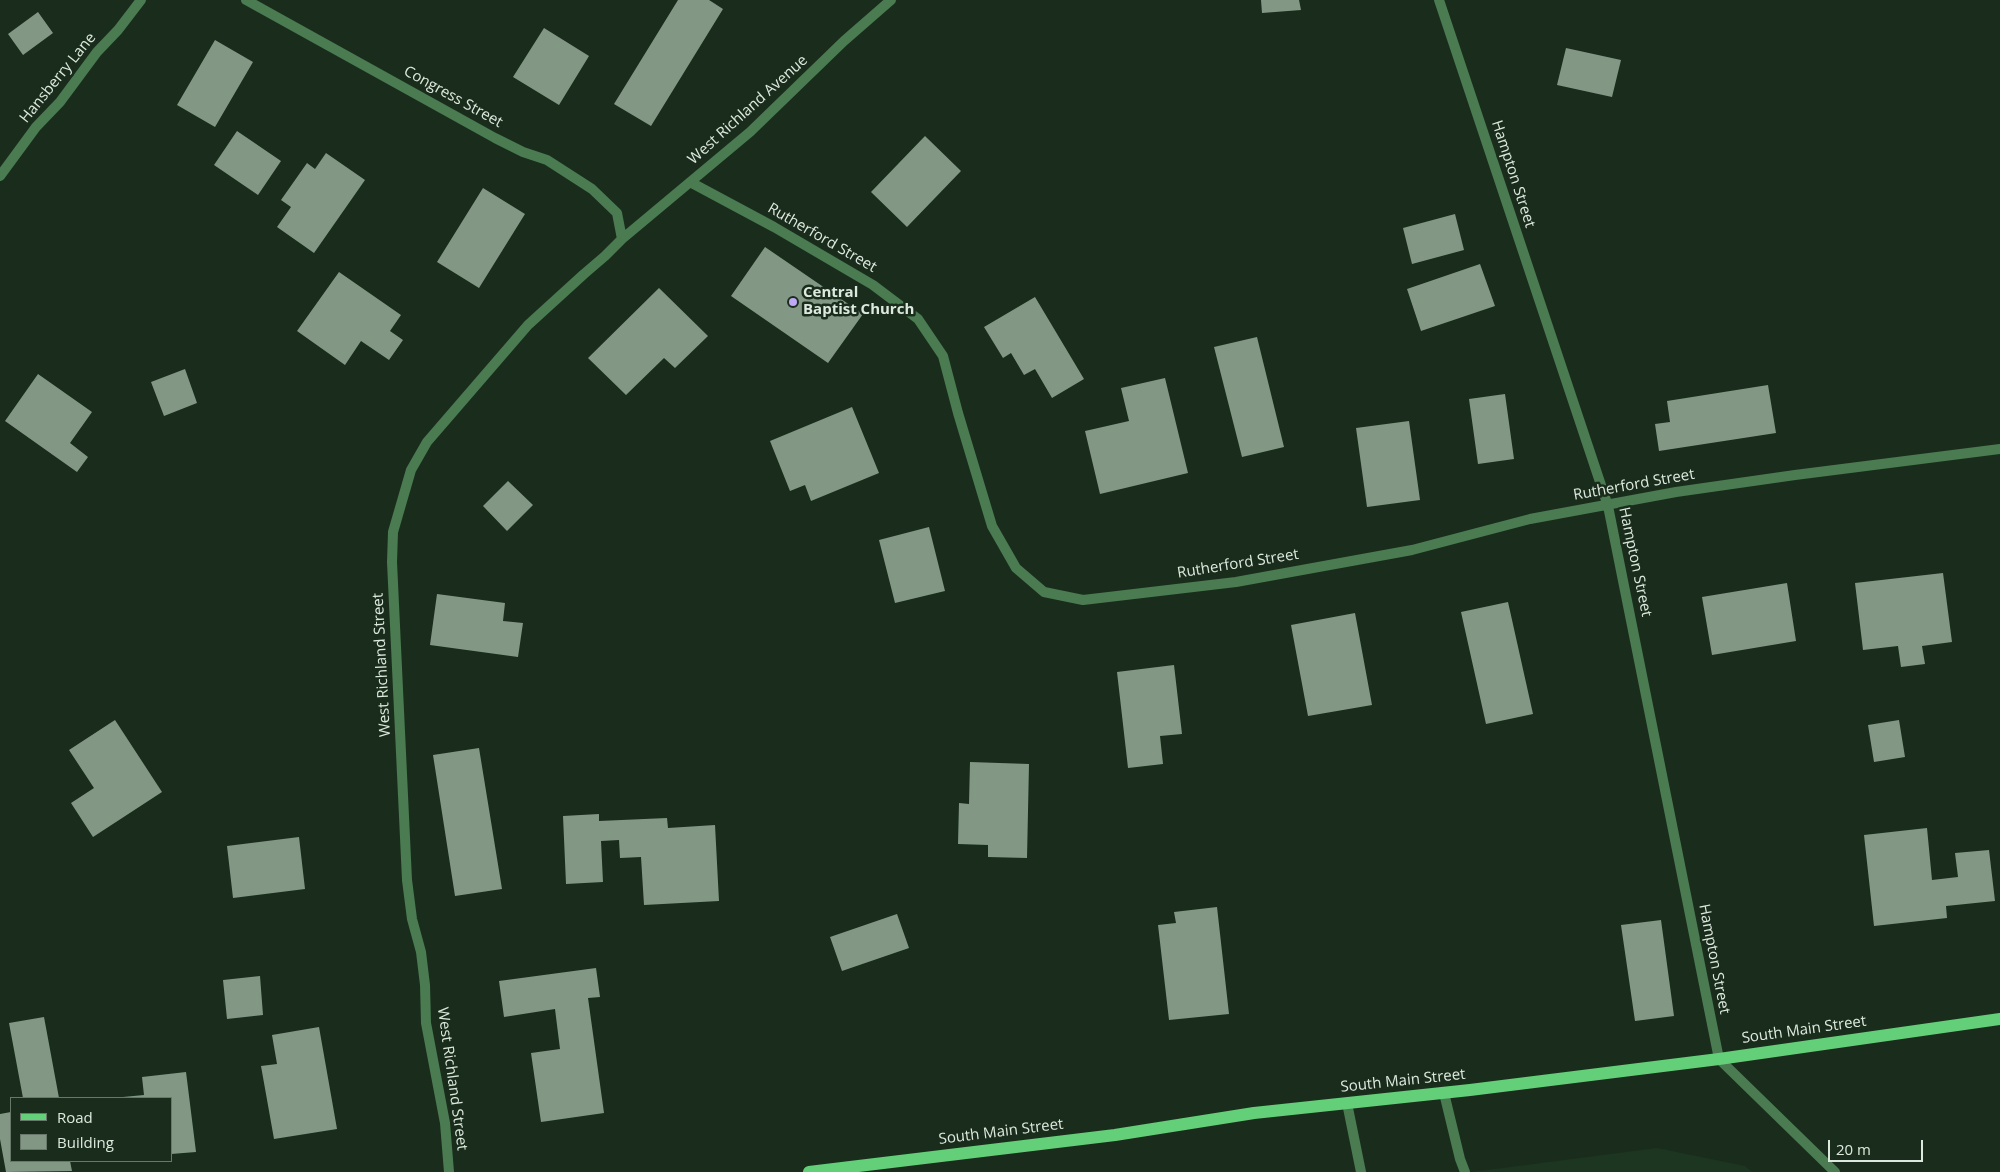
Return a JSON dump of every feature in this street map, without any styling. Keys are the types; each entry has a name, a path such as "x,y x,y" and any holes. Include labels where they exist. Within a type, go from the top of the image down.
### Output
{"main road":[{"name":"South Main Street","path":"809,1172 1115,1135 1254,1113 1444,1093 1719,1059 2000,1019"}],"street":[{"name":"Hansberry Lane","path":"0,176 36,127 60,102 97,52 118,30 141,0"},
{"name":"Congress Street","path":"246,0 495,138 523,152 547,160 592,189 617,213 622,239"},
{"name":"West Richland Avenue","path":"622,239 750,132 844,41 891,0"},
{"name":"Hampton Street","path":"1440,0 1608,506 1719,1059"},
{"name":"Rutherford Street","path":"690,182 774,227 873,285 918,319 944,356 958,413 992,526 1016,568 1044,592 1083,600 1236,582 1412,550 1530,519 1676,492 2000,449"},
{"name":"West Richland Street","path":"449,1172 445,1123 426,1023 425,985 421,952 412,919 407,880 392,562 393,532 410,470 427,442 528,325 622,239"},
{"path":"1719,1059 1836,1172"},
{"path":"1444,1093 1465,1172"},
{"path":"1347,1103 1361,1172"}],"shaded area":[{"path":"1657,1148 1745,1166 1752,1172 1472,1172"}],"building":[{"path":"678,0 709,0 723,9 651,126 614,104"},
{"path":"1261,0 1299,0 1301,10 1262,13"},
{"path":"38,12 53,33 23,55 8,34"},
{"path":"544,28 589,56 559,105 513,77"},
{"path":"215,40 253,62 215,127 177,105"},
{"path":"1566,48 1621,60 1612,97 1557,85"},
{"path":"237,131 281,161 258,195 214,165"},
{"path":"925,136 961,171 907,227 871,192"},
{"path":"326,153 365,180 314,253 277,227 291,207 281,200 307,163 315,169"},
{"path":"483,188 525,214 479,288 437,262"},
{"path":"1455,214 1464,250 1412,264 1403,228"},
{"path":"765,247 863,314 828,363 731,296"},
{"path":"1480,264 1495,306 1421,331 1407,289"},
{"path":"339,272 401,315 390,331 403,340 389,360 361,341 345,365 297,331"},
{"path":"659,288 708,336 675,368 664,358 626,395 588,358"},
{"path":"1035,297 1084,379 1052,398 1035,369 1024,375 1011,353 1003,358 984,327"},
{"path":"1257,337 1284,447 1242,457 1214,347"},
{"path":"185,369 197,403 164,416 151,382"},
{"path":"38,374 92,412 70,443 88,457 77,472 5,421"},
{"path":"1165,378 1188,473 1100,494 1085,431 1129,421 1121,388"},
{"path":"1768,385 1776,433 1659,451 1655,424 1670,422 1667,401"},
{"path":"1505,394 1514,459 1478,464 1469,399"},
{"path":"852,407 879,473 811,501 805,485 790,491 770,441"},
{"path":"1409,421 1420,500 1367,507 1356,428"},
{"path":"508,481 533,505 507,531 483,506"},
{"path":"929,527 945,591 895,603 879,540"},
{"path":"1943,573 1952,642 1922,646 1925,664 1901,667 1898,646 1863,650 1855,583"},
{"path":"1787,583 1796,641 1712,655 1702,597"},
{"path":"437,594 505,603 503,621 523,623 518,657 430,645"},
{"path":"1508,602 1533,714 1486,724 1461,612"},
{"path":"1355,613 1372,705 1308,716 1291,625"},
{"path":"1174,665 1182,734 1160,736 1163,764 1128,768 1117,672"},
{"path":"115,720 162,792 93,837 71,803 94,788 69,750"},
{"path":"1899,720 1905,757 1874,762 1868,725"},
{"path":"479,748 502,889 455,896 433,755"},
{"path":"970,762 1029,764 1027,858 988,857 988,845 958,844 959,803 969,804"},
{"path":"599,814 599,821 667,818 668,828 715,825 719,901 644,905 641,857 620,858 619,840 601,841 603,882 566,884 563,816"},
{"path":"1927,828 1932,880 1958,877 1955,853 1989,850 1995,901 1946,906 1947,918 1874,926 1864,835"},
{"path":"299,837 305,889 233,898 227,846"},
{"path":"1217,907 1229,1014 1169,1020 1158,925 1176,923 1174,912"},
{"path":"897,914 909,948 842,971 830,937"},
{"path":"1661,920 1674,1016 1635,1021 1621,925"},
{"path":"596,968 600,997 588,998 604,1113 541,1122 531,1053 560,1049 555,1009 504,1017 499,981"},
{"path":"260,976 263,1015 227,1019 223,980"},
{"path":"44,1017 59,1097 23,1097 9,1023"},
{"path":"319,1027 337,1129 274,1139 261,1066 277,1064 272,1035"},
{"path":"186,1072 196,1152 172,1154 172,1097 123,1097 144,1095 142,1077"},
{"path":"10,1112 10,1162 70,1162 72,1171 6,1172 0,1139 0,1114"}],"place":[{"name":"Central Baptist Church","path":"793,302"}]}
